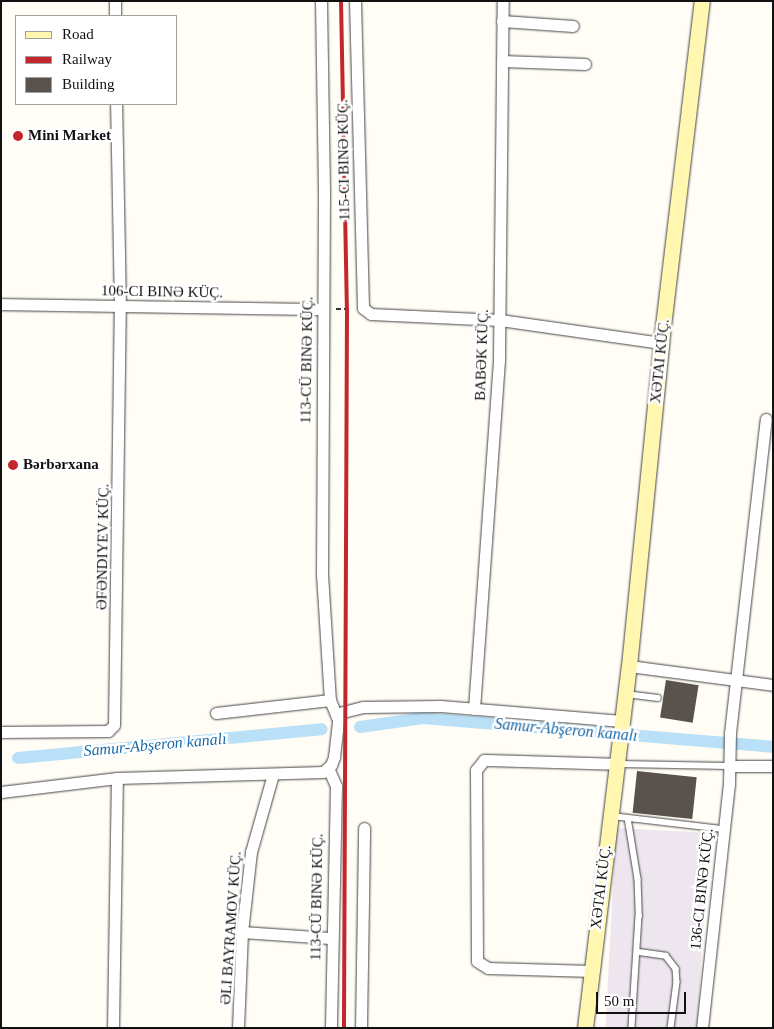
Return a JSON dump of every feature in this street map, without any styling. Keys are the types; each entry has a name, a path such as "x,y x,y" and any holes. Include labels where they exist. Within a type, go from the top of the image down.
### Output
{"street":[{"path":"115,1 115,15"},
{"name":"113-CÜ BINƏ KÜÇ.","path":"321,1 322,554 330,700 337,717"},
{"name":"115-CI BINƏ KÜÇ.","path":"355,1 367,311"},
{"name":"BABƏK KÜÇ.","path":"474,708 500,320 498,259 503,1"},
{"name":"XƏTAI KÜÇ.","path":"585,1028 630,666 661,343 702,1"},
{"path":"502,22 573,26"},
{"path":"502,61 585,64"},
{"name":"ƏFƏNDIYEV KÜÇ.","path":"1,732 108,731 114,726 120,307 116,105"},
{"path":"1,304 323,309"},
{"path":"367,311 500,320 661,343"},
{"path":"702,1028 724,829 735,681 766,419"},
{"path":"630,666 773,685"},
{"path":"216,713 330,700"},
{"path":"1,792 117,778 315,773 328,768 334,757 337,717 346,709 376,706 474,708 622,721"},
{"path":"592,971 488,968 477,961 476,770 484,760 617,764"},
{"path":"729,766 773,766"},
{"name":"113-CÜ BINƏ KÜÇ.","path":"328,768 336,786 330,938 331,1028"},
{"name":"ƏLI BAYRAMOV KÜÇ.","path":"238,1028 242,932 253,836 273,774"},
{"path":"113,1028 117,778"},
{"path":"361,1028 364,828"},
{"path":"242,932 330,938"}],"lane":[{"path":"626,694 658,698"},
{"path":"617,764 729,766"},
{"path":"610,816 724,829"},
{"path":"628,818 638,880 639,952 632,1028"},
{"path":"639,952 666,956 676,969 671,1028"}],"path":[{"path":"323,309 367,311"}],"shaded area":[{"path":"616,828 708,833 698,1028 606,1028"}],"building":[{"path":"666,680 699,685 693,723 660,718"},
{"path":"637,771 697,777 692,819 633,813"}],"waterway":[{"name":"Samur-Abşeron kanalı","path":"360,727 423,718 773,747"},
{"name":"Samur-Abşeron kanalı","path":"18,758 322,729"}],"railway":[{"path":"341,1 347,309 344,1028"}],"place":[{"name":"Mini Market","path":"18,136"},
{"name":"Bərbərxana","path":"13,465"}]}
